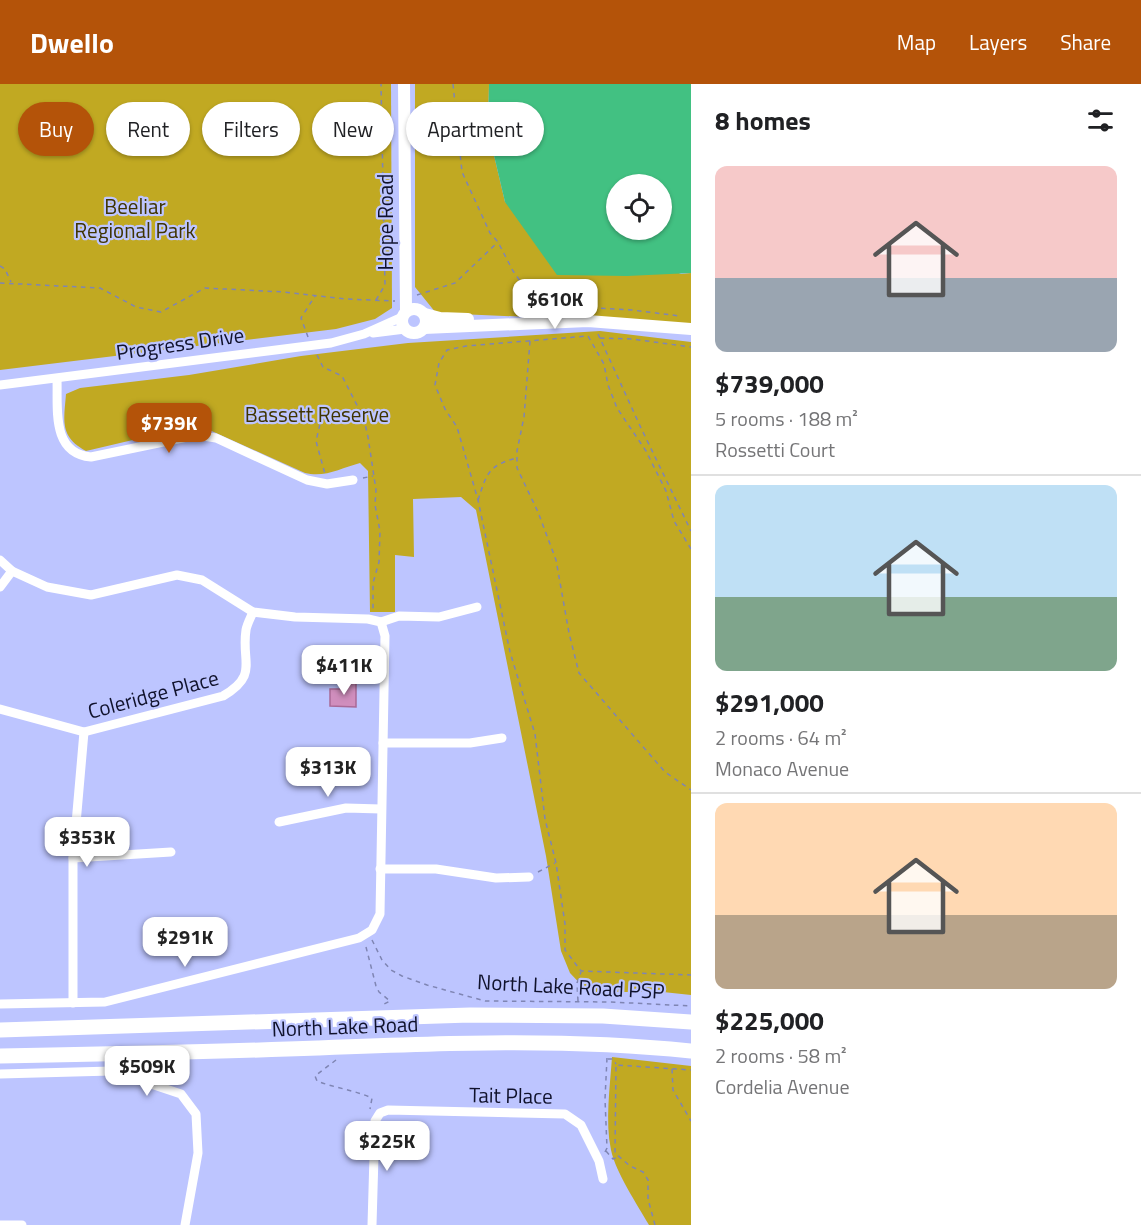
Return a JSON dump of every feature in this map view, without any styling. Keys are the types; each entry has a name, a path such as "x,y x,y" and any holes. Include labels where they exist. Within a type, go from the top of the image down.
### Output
{"main road":[{"name":"North Lake Road","path":"0,1030 470,1015 603,1016 691,1022"},
{"name":"North Lake Road","path":"0,1056 471,1042 602,1044 691,1051"}],"street":[{"name":"Hope Road","path":"404,84 405,309 422,311"},
{"path":"687,319 617,315 540,315 464,320 440,318 411,308 405,309 411,333 424,328 592,321 691,329"},
{"name":"Progress Drive","path":"0,385 331,344 364,334 405,309"},
{"path":"422,311 426,322 424,328"},
{"path":"57,379 59,431 64,442 74,453 91,457 188,436 206,436 216,438 307,480 329,483 353,480"},
{"path":"0,560 12,571 47,588 91,595 177,575 201,580 253,612 295,617 377,621 399,616 439,617 477,607"},
{"path":"0,587 12,571"},
{"name":"Coleridge Place","path":"0,709 84,732 223,696 238,687 247,671 246,629 253,612"},
{"path":"0,1004 105,1002 367,933 380,914 385,636 377,621"},
{"path":"73,1003 73,858 84,732"},
{"path":"383,743 470,743 502,738"},
{"path":"279,822 346,808 381,809"},
{"path":"73,858 171,852"},
{"path":"380,869 436,869 496,878 529,877"},
{"path":"0,1074 112,1071 181,1094 196,1114 198,1153 185,1225"},
{"path":"372,1225 375,1111"},
{"name":"Tait Place","path":"375,1111 565,1114 581,1125 597,1157 603,1179"},
{"path":"0,1225 22,1225"}],"path":[{"path":"376,301 385,285 381,84"},
{"path":"453,84 462,171 490,233 536,303 551,309 579,307 632,310 687,319"},
{"path":"423,292 455,283 498,242"},
{"path":"0,266 5,269 12,283"},
{"path":"0,283 100,288 136,307 161,312 206,288 284,292 376,301 405,309"},
{"path":"315,296 301,318 301,324 323,367 342,376 349,386 364,419 376,489 375,505 380,531 379,562 373,583 377,621"},
{"path":"592,321 691,531"},
{"path":"581,971 565,950 565,924 556,862 545,819 535,734 510,652 478,500 457,428 445,409 435,385 439,363 447,350 466,346 588,336 604,364 608,385 617,408 646,451 666,491 674,521 691,549"},
{"path":"600,338 632,339 691,347"},
{"path":"530,340 524,417 517,468 556,560 569,633 579,673 665,772 691,789"},
{"path":"295,415 320,424 316,441 329,483"},
{"path":"478,500 486,475 500,463 517,458"},
{"path":"353,480 374,476"},
{"path":"529,877 556,862"},
{"path":"367,933 369,957 376,986 379,993 390,1001 380,1005 380,1017"},
{"name":"North Lake Road PSP","path":"367,933 382,960 391,970 427,985 485,1001 578,1001 691,1006"},
{"path":"581,971 691,975"},
{"path":"578,1001 577,983 581,971"},
{"path":"610,1052 607,1059 605,1099 606,1151 613,1159 619,1156"},
{"path":"338,1058 315,1076 317,1081 359,1092 372,1098 375,1111"},
{"path":"607,1059 613,1059 616,1065 615,1153 630,1166 643,1172 648,1180 648,1199 655,1225"},
{"path":"616,1065 691,1070"},
{"path":"672,1068 673,1090 691,1120"},
{"path":"597,1157 606,1151"}],"green space":[{"name":"Beeliar Regional Park","path":"0,84 391,84 391,102 312,102 312,156 391,156 392,308 375,319 336,329 0,370"},
{"path":"415,84 489,84 489,102 415,102"},
{"path":"415,156 494,156 505,202 681,274 691,273 691,324 436,313 415,287"},
{"name":"Bassett Reserve","path":"600,331 691,342 691,995 663,992 588,992 570,973 561,951 546,856 476,510 461,497 413,499 414,557 395,555 395,612 370,612 368,471 360,463 326,473 305,473 205,428 171,431 86,451 71,440 64,420 66,394 80,388 189,375 301,356 408,343"},
{"path":"612,1057 691,1066 691,1225 649,1225 617,1168 611,1150 608,1127"}],"shaded area":[{"path":"489,84 691,84 691,273 627,276 557,275 505,202 494,156 544,156 544,102 489,102"}],"building":[{"path":"346,683 356,683 356,707 330,706 330,689 346,689"}]}
